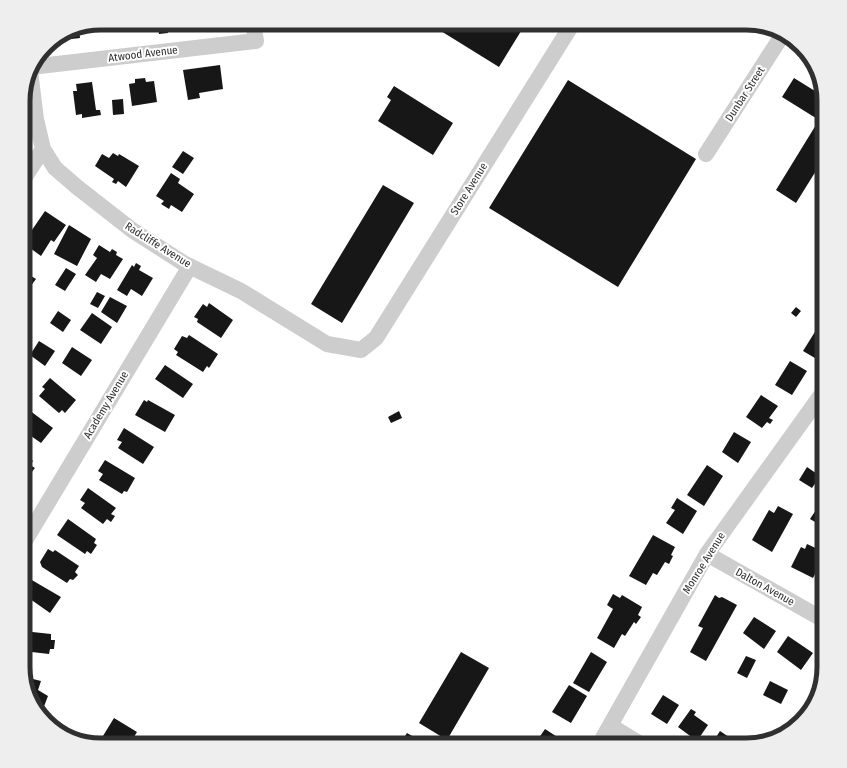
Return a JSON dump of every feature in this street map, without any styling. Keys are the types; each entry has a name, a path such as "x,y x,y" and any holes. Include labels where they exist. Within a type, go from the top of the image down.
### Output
{"street":[{"name":"Atwood Avenue","path":"39,66 256,41 254,30"},
{"name":"Store Avenue","path":"361,350 376,338 569,30"},
{"name":"Dunbar Street","path":"706,154 780,38"},
{"name":"Radcliffe Avenue","path":"32,85 42,149 55,168 96,203 150,242 190,266 241,291 326,344 361,350"},
{"path":"30,169 42,149"},
{"name":"Academy Avenue","path":"30,532 190,266"},
{"name":"Monroe Avenue","path":"603,738 707,554 817,401"},
{"name":"Dalton Avenue","path":"707,554 817,616"},
{"path":"610,726 630,738"}],"building":[{"path":"158,30 168,30 168,33 159,34"},
{"path":"439,30 522,30 499,67"},
{"path":"79,33 80,38 64,40"},
{"path":"220,65 223,89 199,93 200,98 188,100 183,70"},
{"path":"145,78 146,82 154,81 157,102 132,106 129,84 135,83 135,79"},
{"path":"794,78 817,92 817,119 782,97"},
{"path":"568,80 696,159 618,287 489,208"},
{"path":"92,82 96,110 100,110 101,115 82,118 82,114 76,115 73,91 77,91 76,84"},
{"path":"394,86 453,123 433,155 378,121 391,100 387,97"},
{"path":"123,99 124,114 113,115 112,100"},
{"path":"817,123 817,169 796,203 776,190"},
{"path":"183,151 194,158 183,174 172,167"},
{"path":"113,153 118,156 119,154 139,166 126,187 118,181 116,184 112,182 114,179 95,166 102,154 109,158"},
{"path":"171,173 180,179 178,183 194,194 182,212 171,205 169,209 161,204 164,201 156,196"},
{"path":"383,185 414,203 342,323 311,304"},
{"path":"45,211 66,225 54,242 51,240 41,256 30,248 30,233"},
{"path":"69,225 91,239 77,266 54,254"},
{"path":"99,245 110,252 112,249 117,252 116,255 123,259 110,279 101,274 96,282 85,275 97,258 93,255"},
{"path":"136,263 141,266 139,270 153,278 142,296 131,289 127,296 117,290 132,265 134,267"},
{"path":"66,268 76,274 65,291 55,285"},
{"path":"30,275 36,279 30,287"},
{"path":"97,292 105,296 98,308 90,304"},
{"path":"110,297 127,306 117,323 101,312"},
{"path":"209,303 233,320 221,338 197,322 198,319 194,317 203,304 207,307"},
{"path":"796,307 801,311 796,317 791,313"},
{"path":"58,311 71,320 63,332 50,323"},
{"path":"92,313 112,327 101,344 80,330"},
{"path":"817,329 817,359 803,351"},
{"path":"189,335 218,354 209,368 207,366 203,372 176,355 178,352 174,349 182,336 187,338"},
{"path":"39,341 55,351 45,366 30,355"},
{"path":"72,347 92,360 81,376 62,363"},
{"path":"790,361 807,371 792,395 775,385"},
{"path":"165,365 193,384 183,398 155,379"},
{"path":"50,378 76,400 65,413 62,410 59,413 39,396 45,389 42,387"},
{"path":"761,395 778,406 769,418 773,420 770,424 767,422 762,428 746,417"},
{"path":"144,400 147,402 148,400 175,415 165,432 135,415"},
{"path":"30,411 53,428 41,443 30,435"},
{"path":"399,411 402,418 391,423 388,417"},
{"path":"124,428 154,447 143,464 118,448 122,442 117,440"},
{"path":"734,432 751,442 738,463 722,452"},
{"path":"105,460 135,478 127,492 124,491 122,494 99,480 103,474 98,471"},
{"path":"30,465 35,468 30,474"},
{"path":"707,465 723,476 704,506 687,495"},
{"path":"807,467 817,474 817,480 812,488 799,480"},
{"path":"88,488 116,508 111,514 115,516 111,522 107,519 103,524 81,508 85,503 80,500"},
{"path":"677,498 697,511 683,534 666,523 675,510 671,508"},
{"path":"778,506 793,514 772,552 752,540 769,510 774,513"},
{"path":"817,508 817,523 810,519"},
{"path":"68,519 96,539 94,543 97,545 91,554 87,551 85,554 57,535"},
{"path":"653,535 675,547 669,564 665,562 657,575 653,573 646,585 629,576"},
{"path":"807,544 817,549 817,570 813,578 791,567 801,547 805,549"},
{"path":"48,549 53,552 55,550 79,566 75,572 78,575 73,580 70,579 67,583 42,567 40,562"},
{"path":"30,579 61,597 50,613 30,599"},
{"path":"613,594 620,598 622,595 642,607 638,615 641,617 636,624 634,622 625,636 622,634 614,648 597,638 613,609 607,605"},
{"path":"715,595 737,605 706,661 690,652 703,628 698,626"},
{"path":"754,617 776,631 764,649 743,633"},
{"path":"30,632 51,634 51,640 55,640 54,649 50,649 49,654 30,652"},
{"path":"788,636 813,653 801,670 777,652"},
{"path":"461,652 489,668 448,738 444,738 419,723"},
{"path":"591,652 607,662 589,692 573,683"},
{"path":"746,656 756,660 747,678 737,673"},
{"path":"31,678 41,681 38,690 48,696 43,708 37,699"},
{"path":"770,681 788,690 781,704 763,695"},
{"path":"569,685 587,696 571,723 552,712"},
{"path":"663,695 679,705 667,724 651,714"},
{"path":"691,709 696,712 694,715 708,725 699,738 693,738 678,727"},
{"path":"114,718 137,732 133,738 102,738"},
{"path":"545,729 559,738 539,738"},
{"path":"720,731 730,738 716,738"},
{"path":"407,733 416,738 404,738"}]}
